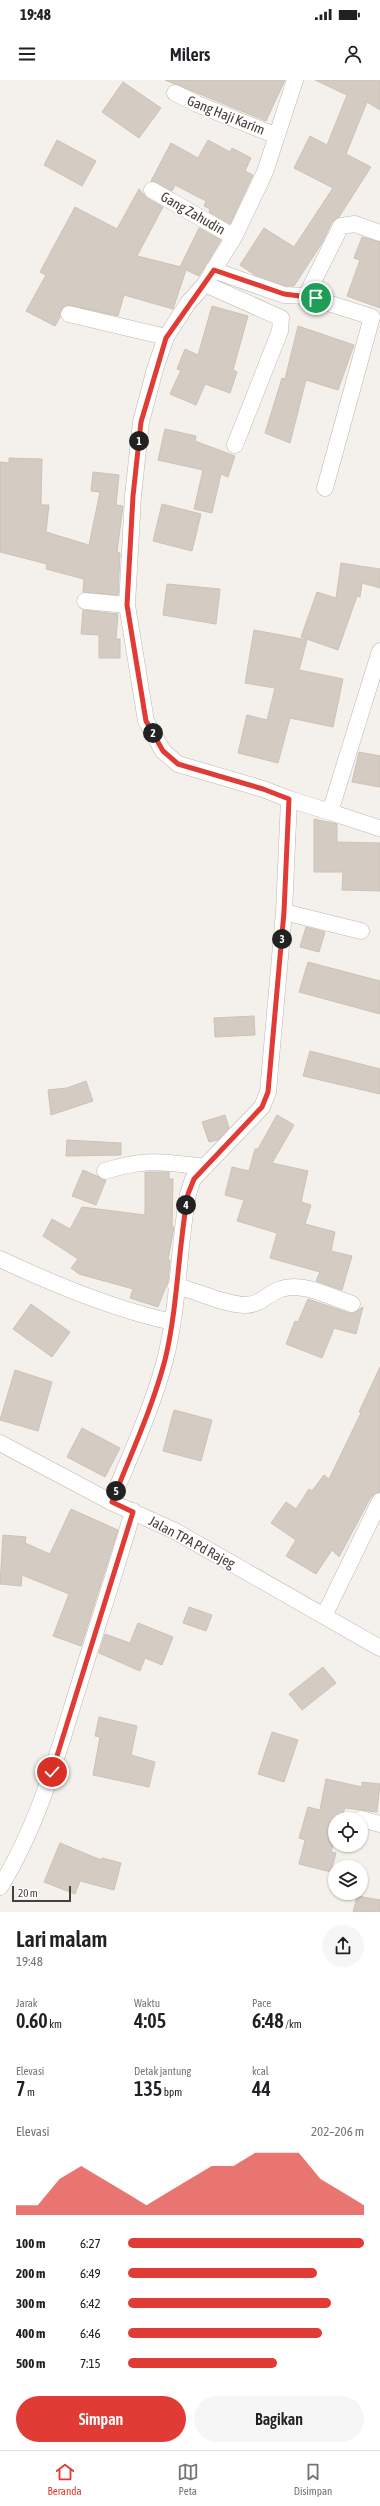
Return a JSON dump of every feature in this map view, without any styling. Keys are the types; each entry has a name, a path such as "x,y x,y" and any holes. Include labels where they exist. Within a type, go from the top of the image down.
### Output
{"street":[{"path":"295,80 265,172 234,237 205,284 188,303 166,338 141,422 133,496 127,605 146,721 163,751 178,764 263,789 379,828"},
{"name":"Gang Haji Karim","path":"175,93 210,110 277,136"},
{"name":"Gang Zahudin","path":"152,190 234,237"},
{"path":"306,296 341,226 355,224 380,233"},
{"path":"214,270 284,294 306,296 376,319 325,488"},
{"path":"205,284 281,318 280,331 235,445"},
{"path":"69,314 166,338"},
{"path":"85,601 127,605"},
{"path":"330,812 375,685 380,651"},
{"path":"112,1502 156,1391 172,1322 188,1194 194,1179 250,1123 262,1107 268,1092 284,912 289,799"},
{"path":"284,912 361,930"},
{"path":"105,1171 134,1162 156,1161 205,1167"},
{"path":"0,1259 85,1295 141,1315 172,1322"},
{"path":"176,1286 243,1305 256,1303 280,1289 292,1288 314,1291 352,1304"},
{"name":"Jalan TPA Pd Rajeg","path":"0,1443 112,1502 175,1532 380,1648"},
{"path":"324,1616 380,1501"},
{"path":"0,1887 13,1866 34,1822 50,1779 133,1512"},
{"path":"368,1821 380,1824"}],"building":[{"path":"165,80 285,80 266,121"},
{"path":"315,80 380,80 380,110 367,102 346,154 371,167 339,217 332,222 322,243 294,286 286,286 255,275 240,265 264,228 294,247 333,188 294,168 310,136 327,145 347,95"},
{"path":"123,82 161,108 139,138 102,112"},
{"path":"57,140 96,161 82,186 44,165"},
{"path":"208,140 230,152 232,148 251,158 245,171 253,175 230,224 209,212 210,209 204,206 206,201 175,185 172,191 151,181 171,143 198,158"},
{"path":"139,189 147,198 163,207 137,256 180,267 199,228 221,240 199,276 186,270 173,309 124,295 118,316 67,305 60,311 60,317 55,326 26,311 46,275 40,272 75,207 117,229"},
{"path":"362,237 380,242 380,308 347,296 360,260 354,258"},
{"path":"212,306 248,316 233,370 237,372 230,393 205,384 196,405 170,394 181,370 177,369 185,349 198,355"},
{"path":"298,326 354,345 338,390 306,380 290,443 265,433 282,378 285,379"},
{"path":"165,429 196,436 195,441 235,456 228,477 221,474 212,513 194,509 203,470 158,460"},
{"path":"9,458 42,459 41,505 49,505 46,532 89,545 100,492 91,491 93,472 119,475 116,505 123,506 117,552 120,553 118,595 83,592 84,579 46,569 47,564 0,552 0,462 9,463"},
{"path":"162,504 201,514 192,551 153,541"},
{"path":"341,563 380,569 380,588 362,583 360,597 357,596 338,650 301,637 317,592 336,598"},
{"path":"167,584 220,589 216,624 163,615"},
{"path":"83,610 118,614 116,639 120,639 120,658 99,658 99,635 81,634"},
{"path":"254,630 307,640 299,670 343,679 333,727 290,718 278,763 238,753 247,715 267,720 275,688 245,683"},
{"path":"359,752 380,756 380,787 352,782"},
{"path":"314,819 337,824 337,842 380,843 380,891 342,890 343,872 314,872"},
{"path":"306,927 325,932 319,952 300,947"},
{"path":"308,962 380,981 380,1014 299,992"},
{"path":"254,1016 255,1035 215,1037 214,1018"},
{"path":"310,1051 380,1069 380,1094 303,1076"},
{"path":"86,1081 93,1101 51,1115 48,1090 67,1088"},
{"path":"225,1115 229,1128 218,1140 209,1142 202,1122"},
{"path":"277,1115 294,1125 272,1163 308,1171 301,1202 311,1205 305,1224 335,1232 331,1251 352,1256 342,1290 316,1281 320,1272 270,1258 277,1233 237,1221 244,1200 225,1195 232,1167 249,1171 255,1149 258,1149"},
{"path":"67,1140 121,1143 121,1155 66,1156"},
{"path":"83,1170 106,1180 96,1205 72,1196"},
{"path":"145,1172 169,1172 169,1179 173,1179 172,1226 174,1227 168,1260 170,1260 168,1281 158,1307 130,1298 133,1289 79,1274 71,1268 78,1259 43,1236 52,1219 70,1229 82,1207 145,1215"},
{"path":"308,1299 349,1313 354,1313 363,1307 356,1334 334,1328 322,1358 286,1344 295,1321 298,1322"},
{"path":"31,1304 70,1332 52,1357 13,1329"},
{"path":"380,1367 380,1492 371,1497 339,1557 332,1550 316,1574 286,1556 296,1540 271,1523 286,1502 296,1509 309,1489 312,1491 324,1475 329,1479 361,1413 359,1412"},
{"path":"15,1370 52,1382 38,1431 0,1420"},
{"path":"174,1410 212,1420 201,1461 163,1451"},
{"path":"82,1428 120,1448 105,1477 67,1457"},
{"path":"71,1509 118,1530 81,1646 53,1636 69,1594 22,1575 21,1586 0,1584 3,1535 26,1537 25,1543 50,1554"},
{"path":"189,1607 212,1615 206,1631 183,1623"},
{"path":"138,1623 173,1637 162,1665 145,1658 140,1671 99,1653 105,1634 130,1643"},
{"path":"323,1667 336,1683 302,1710 289,1694"},
{"path":"99,1717 137,1726 131,1755 155,1762 149,1787 93,1775 100,1737 95,1736"},
{"path":"272,1732 298,1740 284,1782 258,1774"},
{"path":"326,1779 362,1787 362,1782 380,1784 377,1812 345,1808 344,1812 328,1812 328,1852 336,1853 334,1860 328,1860 328,1871 299,1864 305,1840 299,1838 308,1807 320,1810"},
{"path":"60,1843 101,1860 102,1858 121,1863 114,1890 80,1881 75,1894 44,1882"},
{"path":"368,1898 380,1900 380,1912 353,1912 356,1900 368,1900"}],"route":[{"path":"52,1772 85,1665 112,1586 133,1512 112,1502 156,1391 165,1359 172,1322 184,1215 188,1194 194,1179 250,1123 262,1107 268,1092 284,912 284,870 289,799 263,789 178,764 163,751 146,721 127,605 133,496 141,422 155,369 166,338 188,303 205,284 214,270 284,294 316,298"}]}
